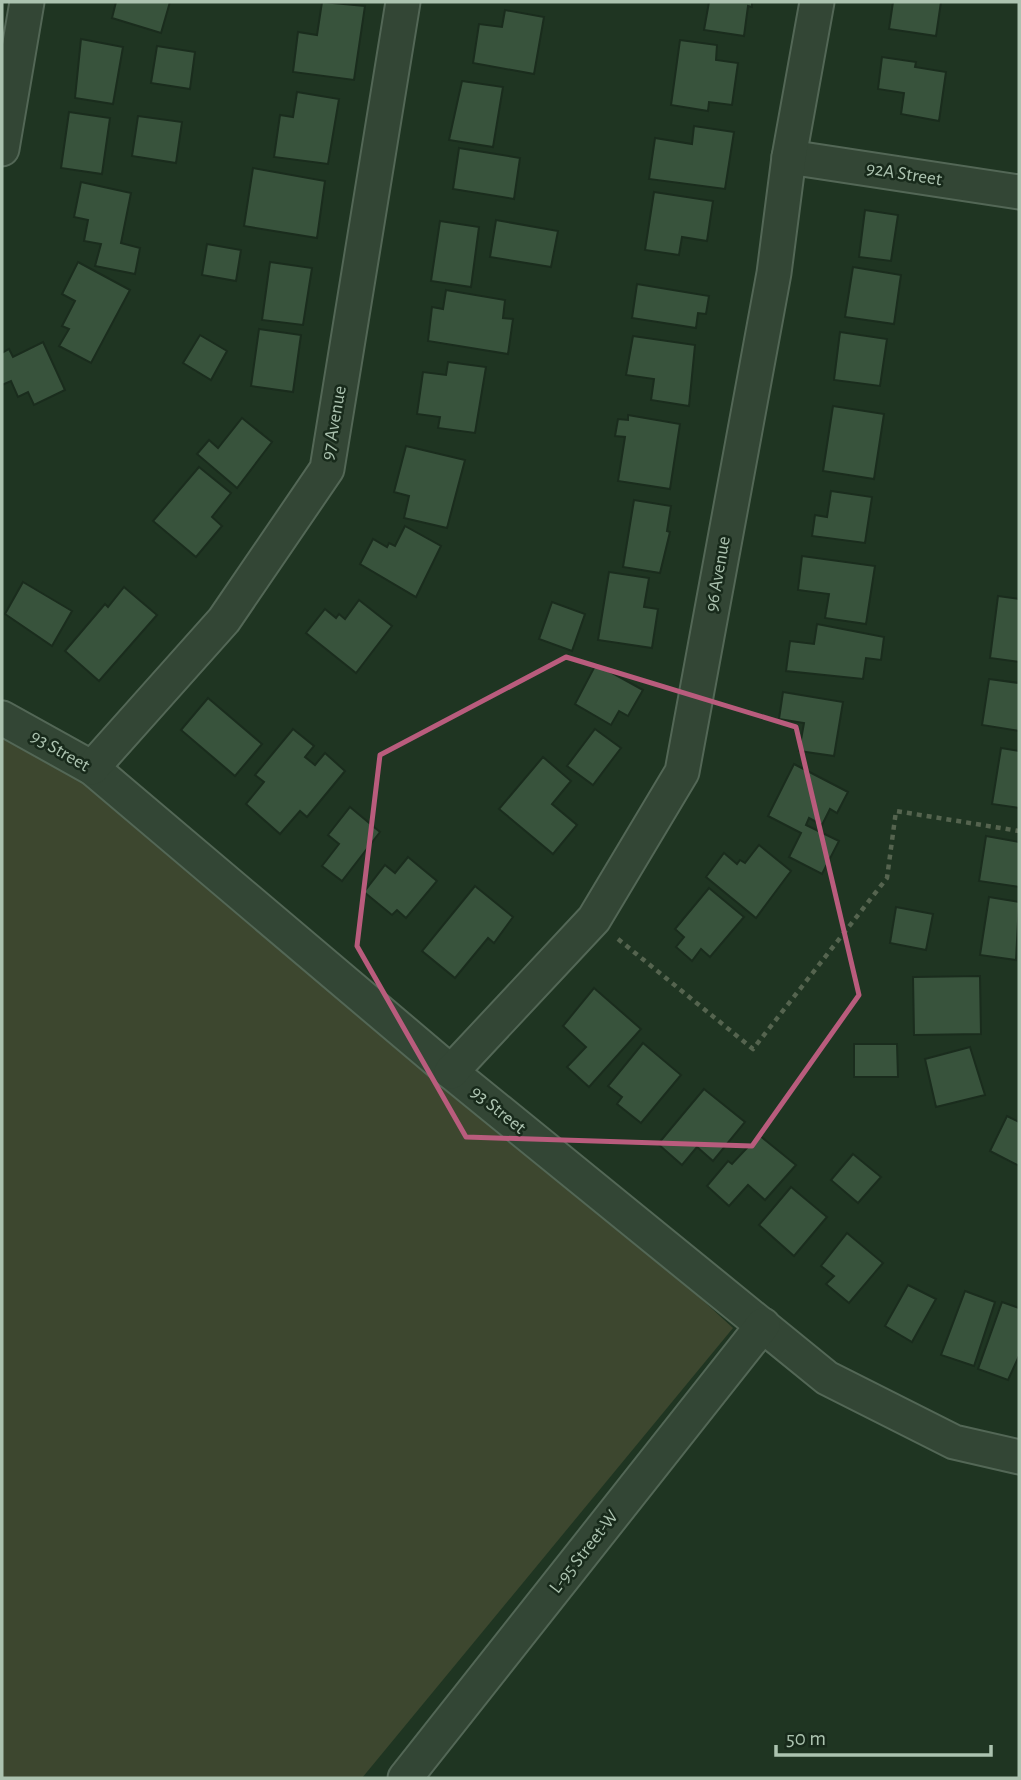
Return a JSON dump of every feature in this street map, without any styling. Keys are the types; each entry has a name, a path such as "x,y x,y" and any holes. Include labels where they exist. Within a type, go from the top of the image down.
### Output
{"street":[{"path":"2,149 27,2"},
{"name":"97 Avenue","path":"92,768 224,620 327,469 403,2"},
{"name":"96 Avenue","path":"451,1072 594,919 682,772 774,273 789,156 817,2"},
{"name":"92A Street","path":"789,156 1019,192"},
{"name":"93 Street","path":"2,718 92,768 451,1072 827,1378 954,1442 1019,1457"},
{"name":"L-95 Street-W","path":"405,1778 763,1325"}],"path":[{"path":"594,919 753,1049 887,878 896,811 1019,831"}],"highlighted area":[{"path":"566,657 796,727 859,995 752,1146 466,1137 357,946 380,755"}],"green space":[{"path":"2,700 112,760 733,1328 362,1778 2,1778"}],"building":[{"path":"116,2 170,2 161,33 112,18"},
{"path":"322,2 365,6 354,80 293,72 298,32 317,35"},
{"path":"709,2 752,2 752,7 748,6 744,36 704,30"},
{"path":"893,2 941,2 936,36 889,29"},
{"path":"505,10 544,17 534,74 473,63 479,24 502,27"},
{"path":"81,39 123,47 113,104 75,98"},
{"path":"680,40 717,45 716,60 738,63 732,105 709,102 708,111 671,105"},
{"path":"157,46 195,52 190,89 151,83"},
{"path":"882,57 916,62 915,67 946,72 939,121 901,114 904,93 878,89"},
{"path":"462,81 503,87 493,147 449,140"},
{"path":"297,92 339,99 328,164 274,157 280,115 293,117"},
{"path":"69,112 110,118 102,174 61,168"},
{"path":"138,116 182,122 176,163 132,156"},
{"path":"694,126 734,132 725,189 649,179 655,138 692,144"},
{"path":"459,148 520,158 514,199 453,189"},
{"path":"253,168 325,181 317,238 244,226"},
{"path":"81,182 131,193 121,243 140,248 135,274 95,266 101,244 84,241 88,220 74,217"},
{"path":"654,192 713,201 707,241 682,237 679,255 645,250"},
{"path":"865,210 898,215 891,261 859,257"},
{"path":"496,220 558,231 551,267 490,257"},
{"path":"440,221 479,227 471,287 431,281"},
{"path":"207,244 241,250 236,281 202,275"},
{"path":"78,262 130,290 91,363 59,346 69,329 62,326 75,301 62,294"},
{"path":"270,262 312,268 303,325 262,320"},
{"path":"853,267 901,275 894,324 845,317"},
{"path":"637,284 709,296 706,314 698,313 696,328 632,318"},
{"path":"446,290 505,300 503,318 513,319 508,354 428,341 432,307 443,309"},
{"path":"259,329 301,335 293,392 251,386"},
{"path":"840,332 887,339 880,386 834,380"},
{"path":"200,335 227,351 211,380 183,363"},
{"path":"633,336 695,345 689,406 651,400 654,379 626,375"},
{"path":"43,342 65,390 34,405 28,392 18,397 11,381 2,385 2,353 9,349 13,357"},
{"path":"448,362 486,367 475,433 438,428 440,417 417,414 423,372 446,375"},
{"path":"833,406 884,414 874,479 823,471"},
{"path":"628,415 680,424 670,489 618,481 625,437 615,436 618,419 628,420"},
{"path":"242,418 272,442 237,488 197,454 209,440 218,448"},
{"path":"406,446 465,460 447,528 404,518 409,496 394,492"},
{"path":"199,467 231,493 212,517 222,526 196,557 153,521"},
{"path":"831,491 872,497 865,543 812,536 815,515 827,517"},
{"path":"634,500 671,506 667,531 670,532 660,573 623,567"},
{"path":"405,526 441,546 416,597 360,564 373,539 387,547 389,543 395,546"},
{"path":"802,556 875,566 866,624 825,618 829,594 798,590"},
{"path":"609,572 649,578 644,607 658,609 652,648 598,640"},
{"path":"23,582 72,611 52,646 5,614"},
{"path":"124,587 157,615 99,681 65,651 105,604 108,607"},
{"path":"998,596 1019,599 1019,662 990,658"},
{"path":"359,600 392,626 356,673 306,633 325,609 336,618 339,614 345,619"},
{"path":"552,602 585,614 572,651 539,639"},
{"path":"817,624 884,637 881,660 866,658 863,679 786,671 790,641 814,644"},
{"path":"596,664 643,690 628,716 619,711 611,725 575,704"},
{"path":"989,679 1019,683 1019,731 982,725"},
{"path":"783,692 843,702 834,756 799,751 804,723 779,719"},
{"path":"208,698 262,744 235,776 181,730"},
{"path":"293,729 314,746 305,757 315,765 325,753 345,771 307,817 300,811 280,834 246,804 264,782 255,775"},
{"path":"595,729 621,748 593,785 567,766"},
{"path":"1001,748 1019,751 1019,808 992,804"},
{"path":"543,757 571,781 552,804 577,825 553,854 499,809"},
{"path":"794,764 848,792 837,813 830,809 822,825 809,818 806,825 839,841 822,874 789,857 801,833 768,816"},
{"path":"350,807 380,832 342,881 322,866 339,844 328,835"},
{"path":"986,836 1019,842 1019,887 979,881"},
{"path":"759,845 791,871 756,918 706,877 724,853 737,864 740,860 745,863"},
{"path":"408,857 437,881 406,918 397,910 392,915 364,892 385,865 395,873"},
{"path":"475,886 513,917 494,943 488,938 455,978 422,951"},
{"path":"709,888 744,917 710,957 701,949 692,961 676,947 684,937 675,929"},
{"path":"989,897 1019,902 1016,960 980,955"},
{"path":"896,907 933,914 926,950 890,943"},
{"path":"980,976 981,1034 914,1035 913,977"},
{"path":"594,988 641,1029 589,1087 567,1067 586,1047 563,1026"},
{"path":"643,1043 681,1075 641,1123 617,1104 622,1097 608,1086"},
{"path":"854,1044 897,1044 898,1077 854,1077"},
{"path":"970,1047 985,1095 936,1107 925,1059"},
{"path":"704,1089 745,1122 713,1161 697,1147 682,1165 658,1144"},
{"path":"1007,1116 1019,1122 1019,1166 990,1151"},
{"path":"759,1135 796,1165 765,1200 748,1185 729,1206 707,1186 728,1161 732,1164"},
{"path":"853,1154 881,1177 858,1203 831,1180"},
{"path":"791,1187 827,1217 794,1256 759,1225"},
{"path":"847,1233 883,1263 849,1303 826,1284 834,1276 821,1266"},
{"path":"908,1285 936,1299 912,1342 885,1326"},
{"path":"965,1291 995,1302 974,1366 941,1355"},
{"path":"1002,1302 1019,1308 1019,1356 1008,1380 978,1369"}]}
